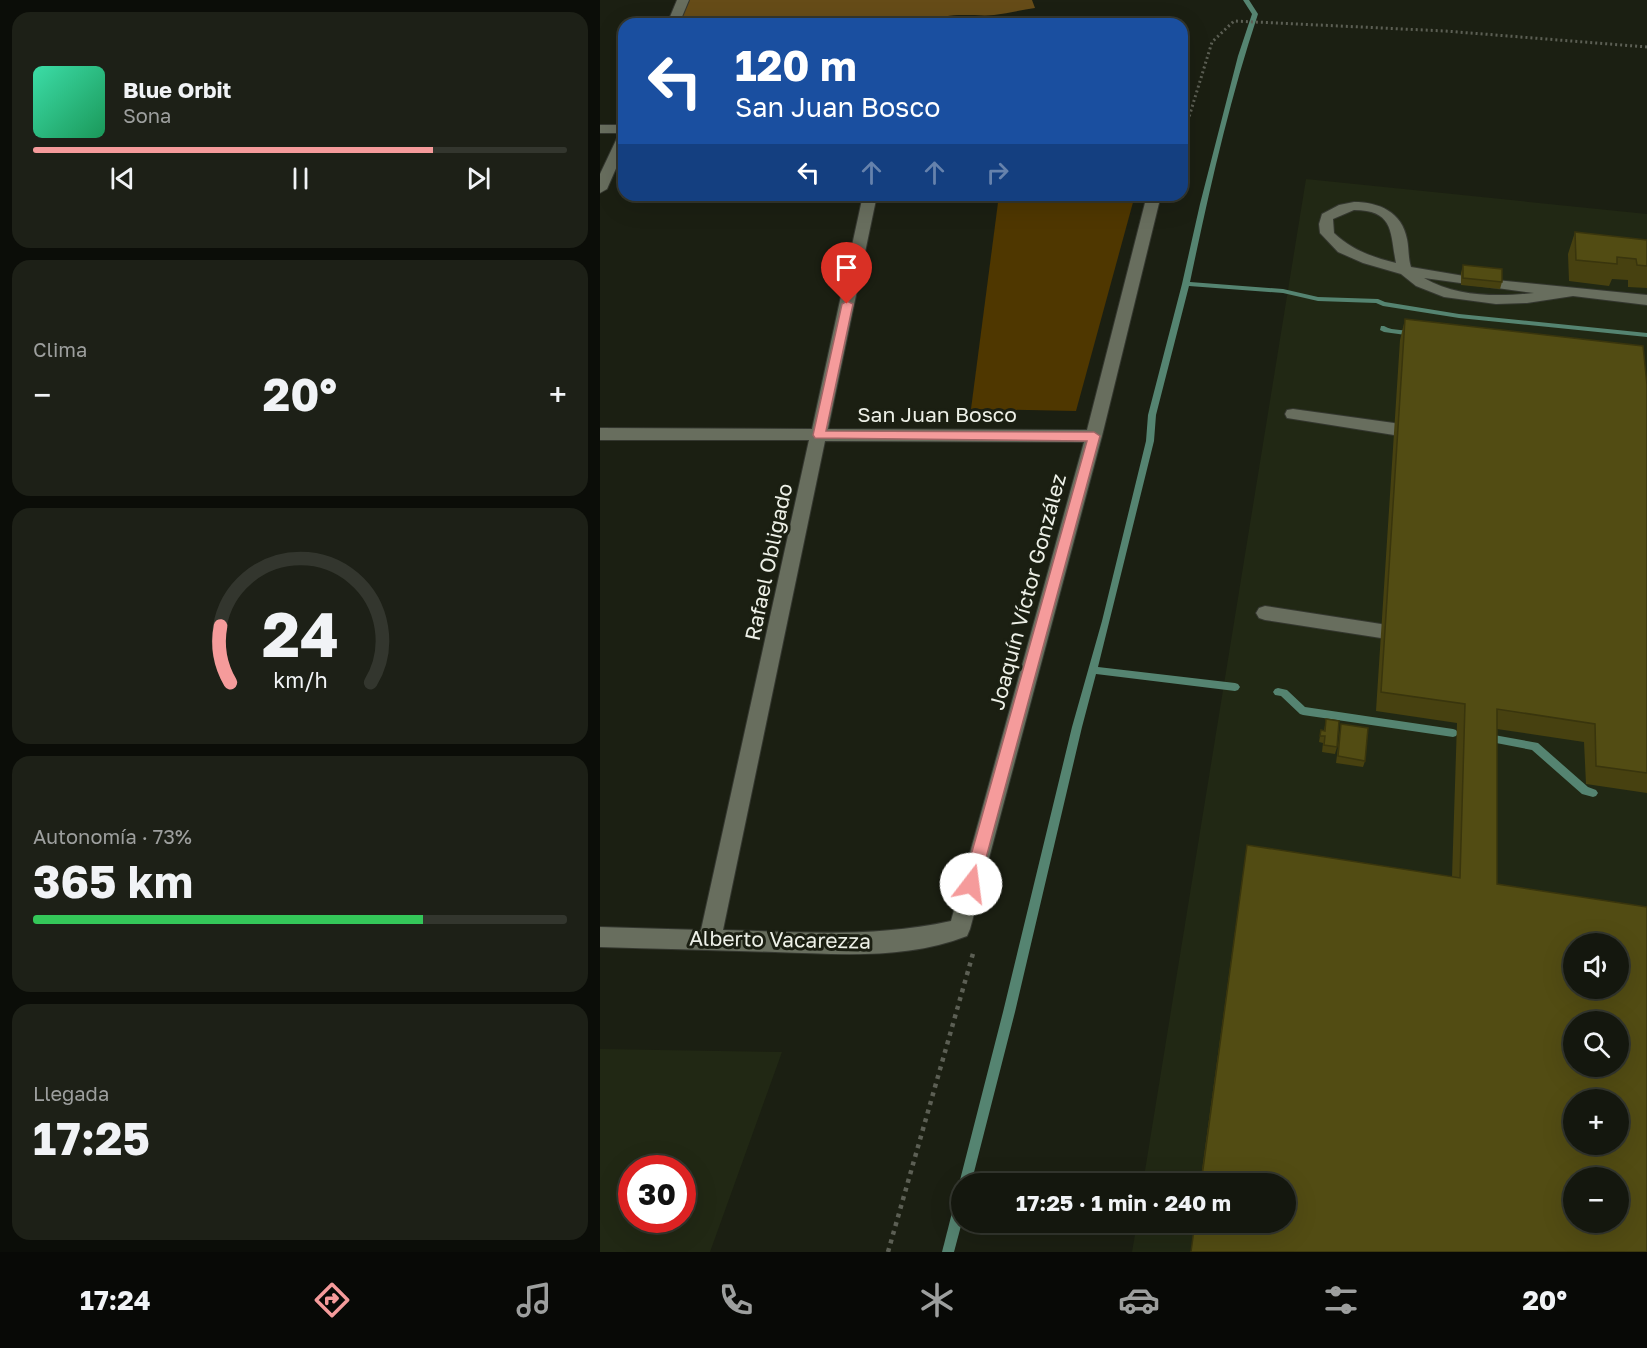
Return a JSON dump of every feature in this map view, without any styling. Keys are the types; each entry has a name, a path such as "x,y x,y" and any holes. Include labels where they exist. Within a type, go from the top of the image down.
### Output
{"street":[{"path":"676,18 683,0"},
{"path":"600,129 618,129"},
{"path":"600,189 618,149"},
{"name":"Rafael Obligado","path":"710,939 869,201"},
{"name":"Joaquín Víctor González","path":"959,929 1094,436 1153,201"},
{"path":"1405,272 1400,258 1398,229 1382,211 1372,207 1346,206 1327,217 1325,226 1327,235 1347,252 1405,272 1420,283 1467,297 1494,300 1518,299 1566,292 1647,300"},
{"path":"1293,414 1394,429"},
{"name":"San Juan Bosco","path":"600,434 1094,436"},
{"path":"1265,613 1381,631"},
{"name":"Alberto Vacarezza","path":"600,937 861,944 914,939 959,929"}],"path":[{"path":"1188,118 1212,42 1234,21 1445,31 1647,47"},
{"path":"888,1252 974,947"}],"shaded area":[{"path":"684,0 1032,0 1035,8 994,15 941,18 781,18 778,16 774,18 677,18"},
{"path":"1306,179 1647,214 1647,1252 1132,1252 1135,1233 1296,1233 1296,1173 1145,1173"},
{"path":"998,201 1133,201 1076,411 971,409"},
{"path":"600,1049 782,1052 710,1252 600,1252"}],"building":[{"path":"1575,232 1647,240 1647,266 1637,265 1636,259 1617,257 1617,264 1576,260"},
{"path":"1463,265 1502,269 1502,282 1463,278"},
{"path":"1405,319 1643,346 1647,385 1647,773 1596,766 1595,724 1497,709 1497,884 1647,907 1647,1252 1191,1252 1194,1233 1296,1233 1296,1173 1202,1173 1247,845 1460,878 1465,704 1381,692"},
{"path":"1326,719 1339,721 1337,747 1324,745 1325,736 1320,736 1321,730 1325,731"},
{"path":"1341,724 1368,728 1365,761 1338,756"}],"waterway":[{"path":"1186,284 1203,204 1241,56 1255,14 1246,0"},
{"path":"1093,670 1150,441 1152,415 1186,284"},
{"path":"1186,284 1283,291 1318,299 1378,301 1383,304 1459,316 1647,335"},
{"path":"1384,328 1384,330 1413,334"},
{"path":"968,1173 1093,670"},
{"path":"1093,670 1235,687"},
{"path":"1278,692 1284,693 1303,711 1453,733"},
{"path":"1494,739 1535,746 1585,791 1593,793"},
{"path":"948,1252 953,1233"}],"route":[{"path":"847,304 819,435 1094,436 971,884"}]}
